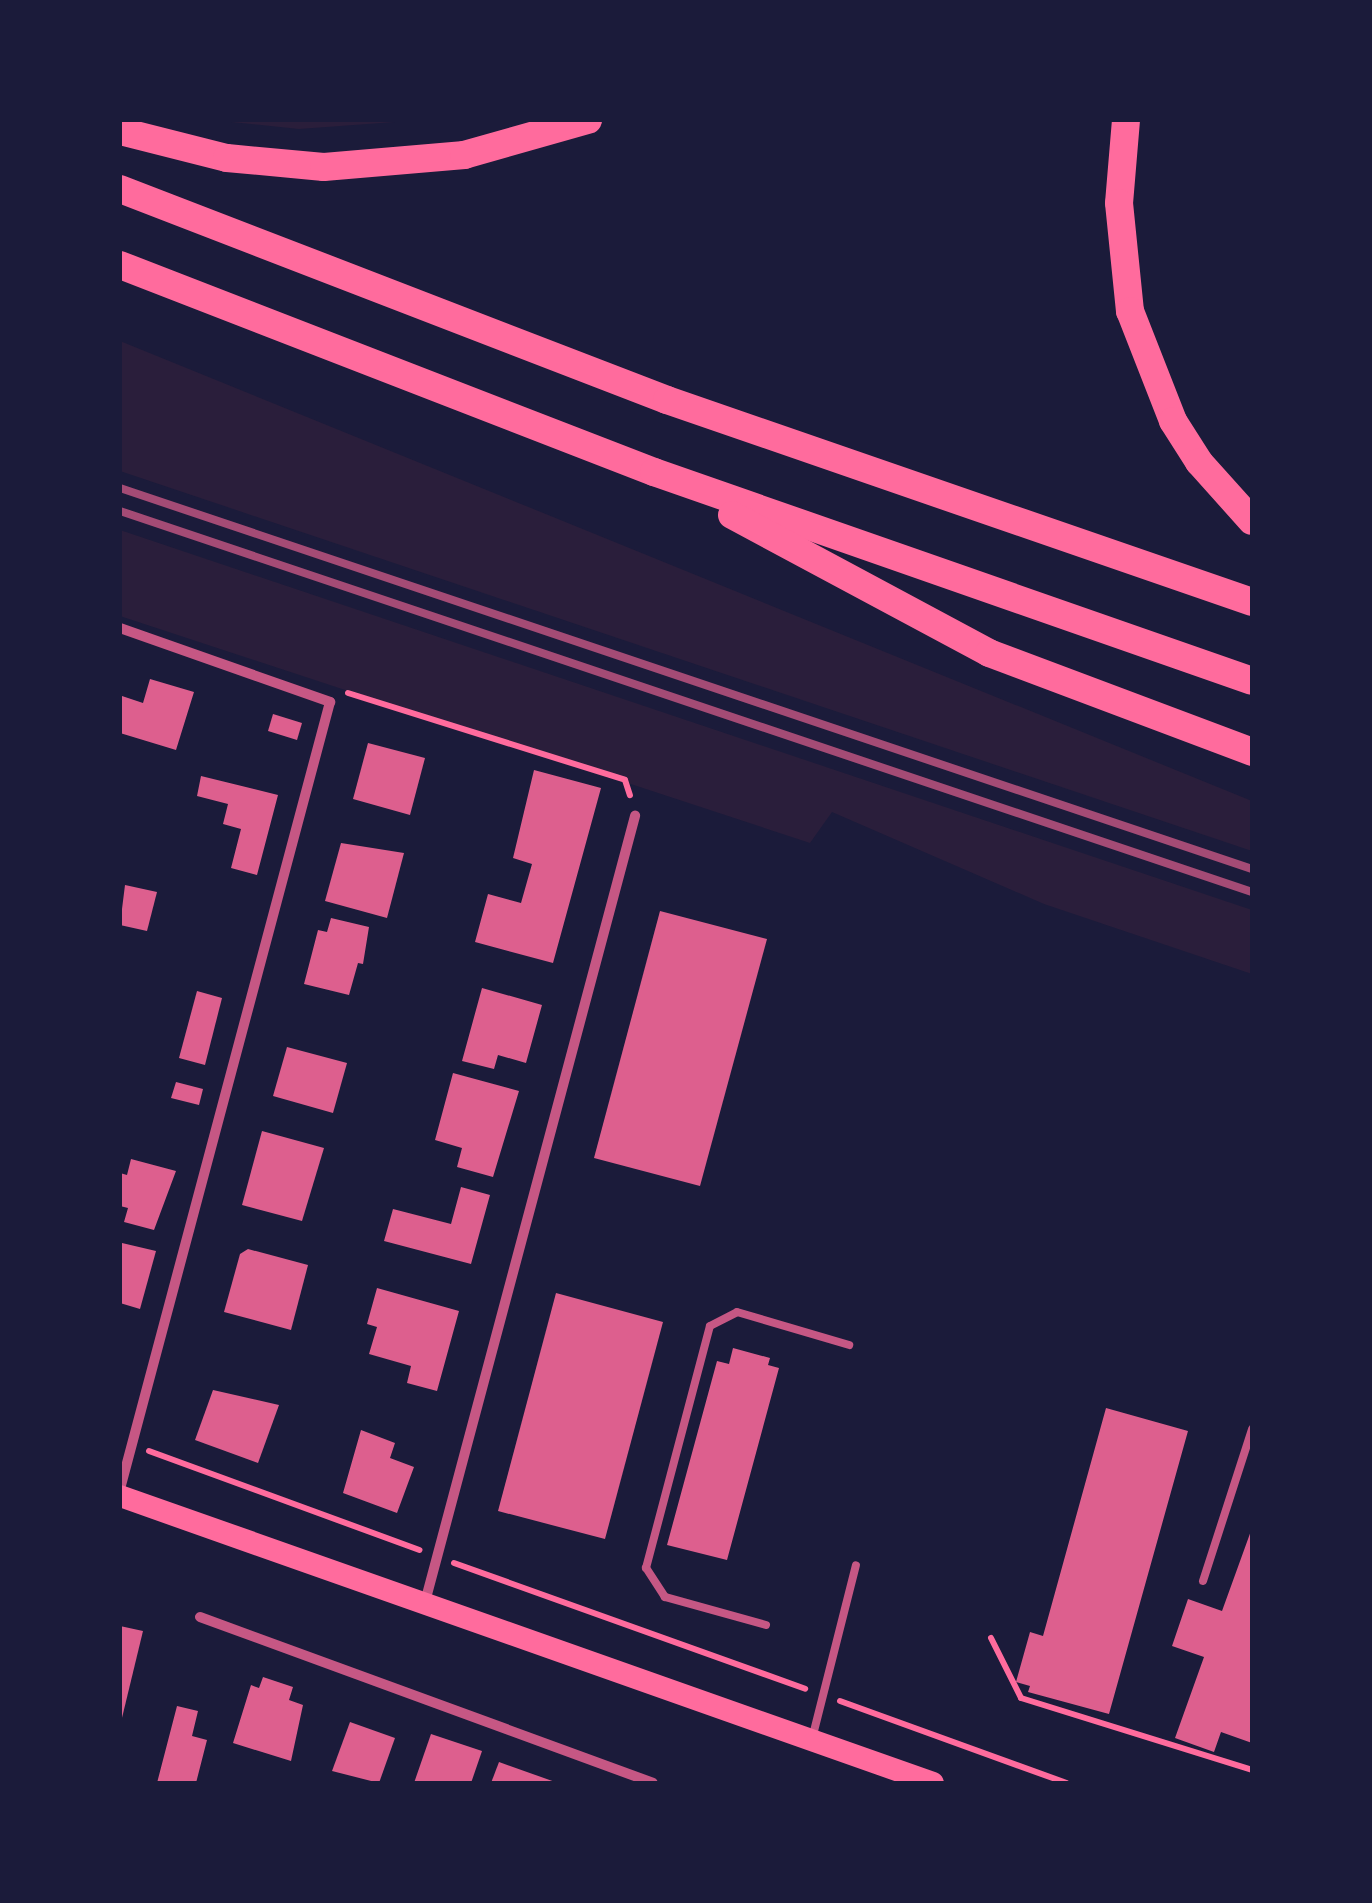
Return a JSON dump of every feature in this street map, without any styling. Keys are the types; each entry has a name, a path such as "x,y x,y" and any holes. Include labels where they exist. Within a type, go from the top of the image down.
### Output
{"highway":[{"path":"120,131 227,158 324,166 464,155 588,120"},
{"path":"1126,120 1119,203 1130,312 1173,420 1198,462 1252,521"},
{"path":"120,189 667,400 1252,602"},
{"path":"120,265 654,472 1252,680"},
{"path":"654,472 989,653 1252,752"}],"main road":[{"path":"120,1493 424,1605 933,1783"}],"street":[{"path":"120,628 330,702 330,720 120,1493"},
{"path":"424,1605 635,816"},
{"path":"200,1617 653,1783"}],"lane":[{"path":"766,1625 665,1597 646,1568 710,1326 737,1312 849,1345"},
{"path":"1203,1581 1252,1429"},
{"path":"812,1740 856,1565"}],"path":[{"path":"330,702 351,691 626,780 635,816"},
{"path":"132,1444 1067,1783"},
{"path":"991,1638 1021,1698 1252,1770"}],"shaded area":[{"path":"212,120 422,120 299,129"},
{"path":"120,341 1252,801 1252,851 120,471"},
{"path":"120,530 1252,910 1252,974 1044,904 832,812 810,843 120,616"}],"building":[{"path":"150,679 194,692 176,750 120,733 122,696 143,703"},
{"path":"273,714 302,723 297,740 268,731"},
{"path":"368,743 425,758 410,815 353,799"},
{"path":"534,770 601,788 553,963 475,942 488,894 521,903 532,864 513,858"},
{"path":"201,776 278,795 257,875 231,868 241,829 223,824 228,804 197,796"},
{"path":"341,843 404,853 387,918 325,901"},
{"path":"125,885 157,892 147,931 120,925"},
{"path":"660,911 767,939 700,1186 594,1158"},
{"path":"331,918 369,927 363,964 358,963 349,995 304,984 318,930 327,932"},
{"path":"482,988 542,1005 526,1063 498,1055 494,1069 462,1061"},
{"path":"197,991 222,998 205,1065 179,1058"},
{"path":"287,1047 347,1063 333,1113 273,1096"},
{"path":"453,1073 519,1091 493,1177 457,1167 462,1148 435,1140"},
{"path":"176,1082 203,1089 199,1105 171,1098"},
{"path":"262,1131 324,1148 302,1221 242,1205"},
{"path":"131,1159 176,1171 154,1230 124,1222 128,1208 120,1206 120,1173 127,1175"},
{"path":"461,1187 490,1195 471,1264 384,1241 393,1209 451,1224"},
{"path":"122,1243 156,1251 140,1309 120,1303"},
{"path":"248,1249 308,1265 291,1330 224,1312 240,1254"},
{"path":"377,1288 459,1311 437,1391 407,1383 411,1366 369,1354 377,1327 367,1324"},
{"path":"556,1293 663,1322 605,1539 498,1511"},
{"path":"733,1348 770,1358 768,1365 779,1368 727,1560 667,1545 717,1361 729,1364"},
{"path":"213,1390 279,1405 258,1463 195,1440"},
{"path":"1106,1408 1188,1431 1109,1714 1028,1692 1030,1686 1016,1682 1030,1632 1043,1636"},
{"path":"361,1430 395,1443 390,1458 414,1467 397,1513 343,1493"},
{"path":"1252,1528 1252,1743 1221,1732 1214,1752 1175,1738 1204,1657 1172,1646 1188,1599 1222,1611"},
{"path":"120,1626 143,1631 121,1722 120,1722"},
{"path":"263,1677 293,1687 289,1700 303,1705 291,1761 233,1743 251,1685 259,1688"},
{"path":"177,1706 198,1711 192,1736 207,1740 196,1783 157,1783"},
{"path":"350,1722 395,1738 379,1783 332,1771"},
{"path":"431,1734 482,1751 471,1783 414,1783"},
{"path":"499,1762 558,1783 491,1783"}],"railway":[{"path":"120,488 1252,869"},
{"path":"120,511 1252,892"}]}
